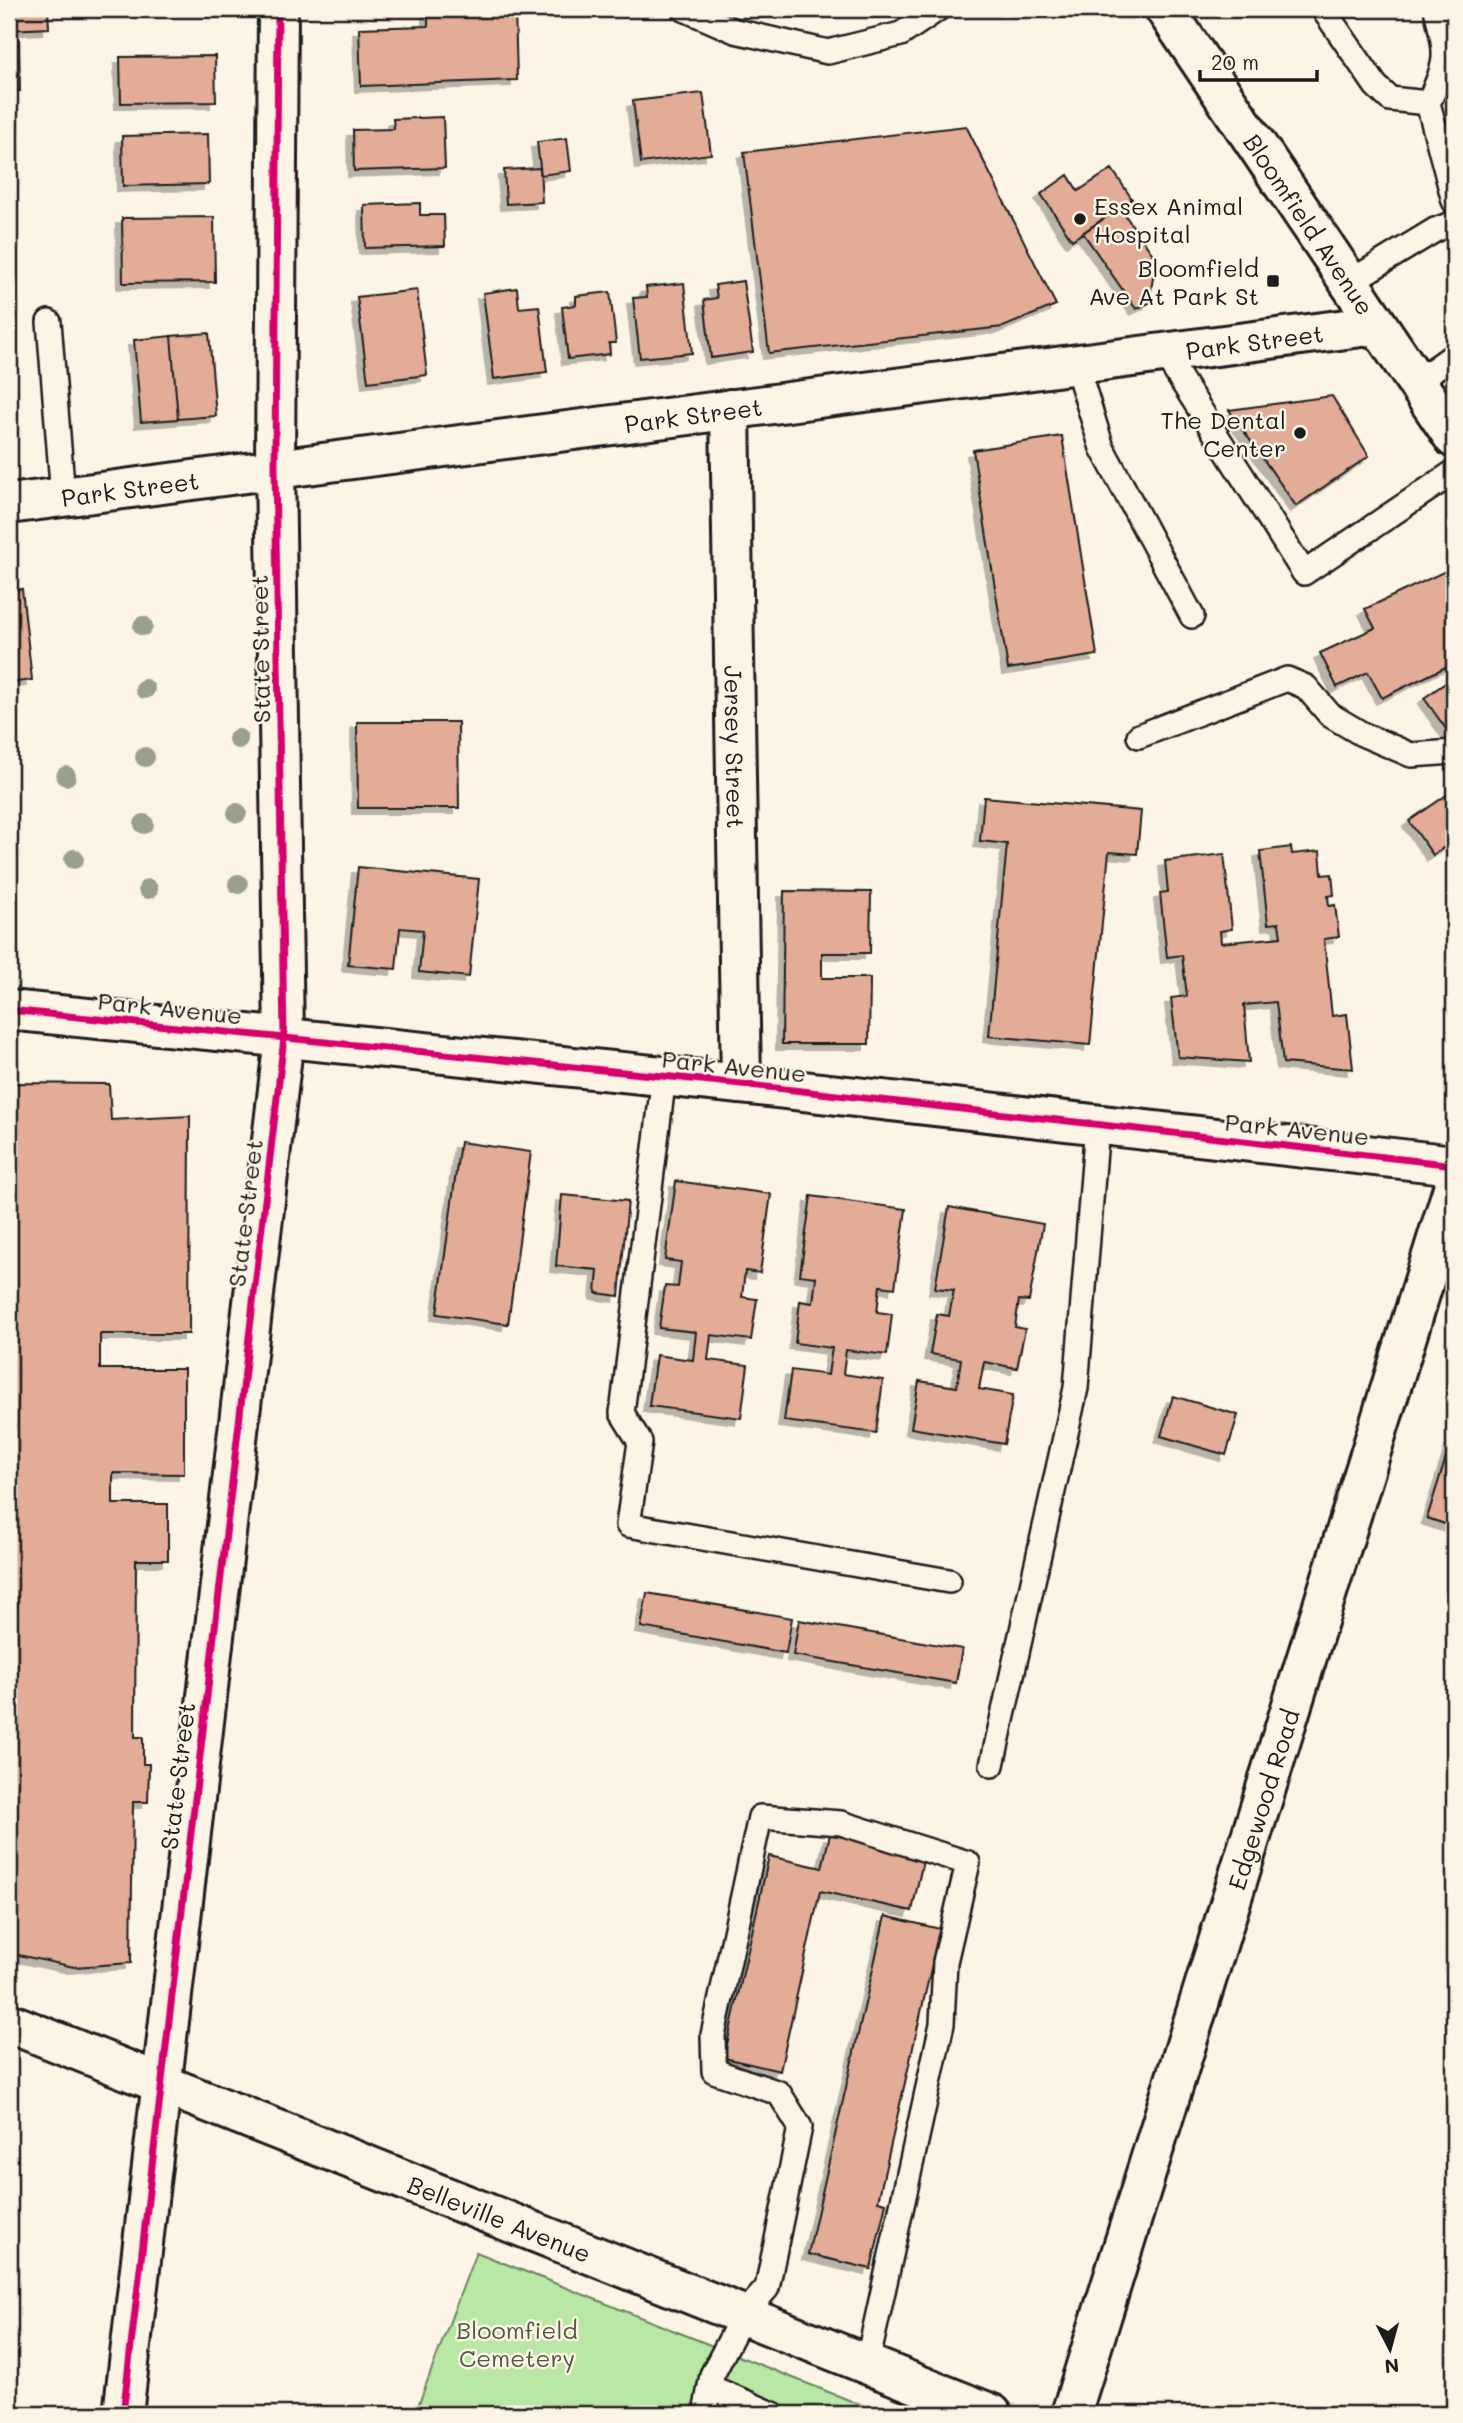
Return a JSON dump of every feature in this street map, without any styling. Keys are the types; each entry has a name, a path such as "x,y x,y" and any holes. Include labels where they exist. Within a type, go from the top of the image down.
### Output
{"street":[{"name":"State Street","path":"123,2414 284,1038 275,467 278,9"},
{"name":"Bloomfield Avenue","path":"1165,9 1454,438"},
{"name":"Park Street","path":"9,504 275,467 1377,325"},
{"name":"Jersey Street","path":"730,409 741,1084"},
{"name":"Park Avenue","path":"9,1010 741,1084 1454,1165"},
{"name":"Edgewood Road","path":"1071,2414 1454,1185"},
{"name":"Belleville Avenue","path":"9,2023 992,2414"}],"lane":[{"path":"684,9 735,31 828,52 901,33 939,9"},
{"path":"1323,9 1376,86 1390,99 1428,103"},
{"path":"1436,9 1445,51 1444,71 1428,103 1454,201"},
{"path":"1348,282 1435,230 1454,223"},
{"path":"48,322 63,496"},
{"path":"1164,353 1304,573 1454,472"},
{"path":"1416,382 1454,355"},
{"path":"1076,364 1102,448 1192,617"},
{"path":"1139,736 1287,679 1306,687 1330,715 1362,734 1411,755 1454,752"},
{"path":"664,1076 622,1413 640,1442 628,1525 949,1581"},
{"path":"992,1765 1076,1388 1097,1125"},
{"path":"705,2414 712,2375 743,2315 767,2288 800,2127 779,2093 714,2071 713,2035 760,1817 841,1823 968,1863 945,1962 942,2024 867,2364"},
{"path":"710,2387 773,2414"}],"green space":[{"name":"Bloomfield Cemetery","path":"476,2252 884,2414 415,2414"}],"building":[{"path":"9,9 48,9 49,28 9,30"},
{"path":"428,9 515,9 517,80 361,86 359,28 428,26"},
{"path":"9,38 19,38 20,91 9,92"},
{"path":"215,56 216,102 121,103 120,57"},
{"path":"703,93 711,154 641,163 633,101"},
{"path":"443,117 445,168 354,171 353,130 394,129 393,119"},
{"path":"966,126 1056,305 1003,327 769,353 744,152"},
{"path":"208,134 209,184 123,186 122,136"},
{"path":"567,138 571,171 541,175 537,142"},
{"path":"540,168 542,202 506,204 504,170"},
{"name":"Essex Animal Hospital","path":"1112,169 1132,199 1072,240 1041,194 1068,175 1078,191"},
{"path":"420,203 420,215 444,215 445,246 365,248 364,205"},
{"path":"1120,208 1156,259 1149,303 1136,309 1083,233"},
{"path":"214,217 215,282 123,283 122,218"},
{"path":"743,281 753,352 711,358 704,300 717,298 715,285"},
{"path":"684,283 692,353 640,358 633,298 647,297 646,287"},
{"path":"517,288 519,308 539,306 547,372 494,379 483,293"},
{"path":"417,290 427,375 368,382 357,297"},
{"path":"610,292 616,343 609,343 610,354 568,359 562,307 576,305 576,296"},
{"path":"209,333 216,416 178,419 171,336"},
{"path":"171,336 178,419 141,422 134,340"},
{"name":"The Dental Center","path":"1332,396 1369,456 1296,506 1229,410"},
{"path":"1062,436 1097,655 1008,669 973,450"},
{"path":"1454,567 1454,663 1382,698 1368,672 1337,687 1320,653 1375,628 1365,609"},
{"path":"22,589 32,680 9,683 9,591"},
{"path":"1454,677 1454,734 1451,736 1424,698"},
{"path":"357,722 458,722 459,808 358,808"},
{"path":"1454,790 1454,845 1452,842 1433,855 1409,821"},
{"path":"984,797 1141,811 1137,854 1109,852 1090,1045 989,1036 1007,844 980,841"},
{"path":"1291,847 1292,854 1320,851 1322,875 1332,874 1334,895 1328,896 1329,906 1335,905 1339,937 1324,939 1332,1016 1347,1014 1353,1069 1283,1063 1276,1002 1244,1005 1249,1062 1178,1057 1171,998 1187,996 1182,955 1167,957 1160,893 1168,892 1165,861 1224,854 1232,929 1220,931 1221,943 1281,937 1279,923 1268,924 1260,851"},
{"path":"358,867 479,879 469,977 419,972 423,930 400,928 396,969 348,965"},
{"path":"784,891 871,892 870,953 822,953 822,978 870,978 869,1044 782,1044"},
{"path":"9,1083 109,1084 111,1120 190,1116 189,1334 100,1334 100,1369 184,1369 184,1474 113,1473 113,1504 168,1504 168,1560 136,1560 135,1737 143,1737 143,1764 149,1764 148,1802 133,1802 131,1963 74,1967 9,1953"},
{"path":"460,1142 531,1152 508,1324 437,1314"},
{"path":"676,1181 771,1194 760,1273 745,1271 742,1297 757,1299 751,1340 711,1335 708,1360 748,1365 741,1418 649,1406 656,1355 693,1360 696,1332 659,1328 665,1286 678,1287 681,1262 665,1260"},
{"path":"562,1195 628,1201 619,1296 596,1293 598,1270 556,1266"},
{"path":"811,1196 906,1209 895,1288 880,1286 877,1312 892,1314 887,1355 846,1350 843,1374 883,1380 876,1433 784,1421 791,1370 828,1375 832,1348 795,1343 800,1301 813,1303 816,1277 800,1275"},
{"path":"949,1207 1043,1224 1029,1301 1019,1300 1015,1327 1025,1329 1017,1368 984,1362 979,1389 1013,1395 1004,1444 911,1428 919,1381 957,1387 961,1359 930,1354 937,1314 949,1316 954,1290 935,1288"},
{"path":"1173,1396 1238,1415 1226,1455 1161,1436"},
{"path":"1454,1432 1454,1527 1427,1518"},
{"path":"647,1593 792,1618 786,1653 641,1627"},
{"path":"799,1620 962,1649 956,1683 793,1655"},
{"path":"830,1834 924,1856 912,1911 820,1891 780,2071 724,2058 769,1856 822,1868"},
{"path":"885,1916 940,1929 878,2201 886,2203 871,2269 808,2254"}],"cycle path":[{"path":"123,2414 284,1038 275,467 278,9"},
{"path":"9,1010 741,1084 1454,1165"}],"place":[{"name":"Essex Animal Hospital","path":"1080,219"},
{"name":"Bloomfield Ave At Park St","path":"1273,281"},
{"name":"The Dental Center","path":"1300,433"}]}
